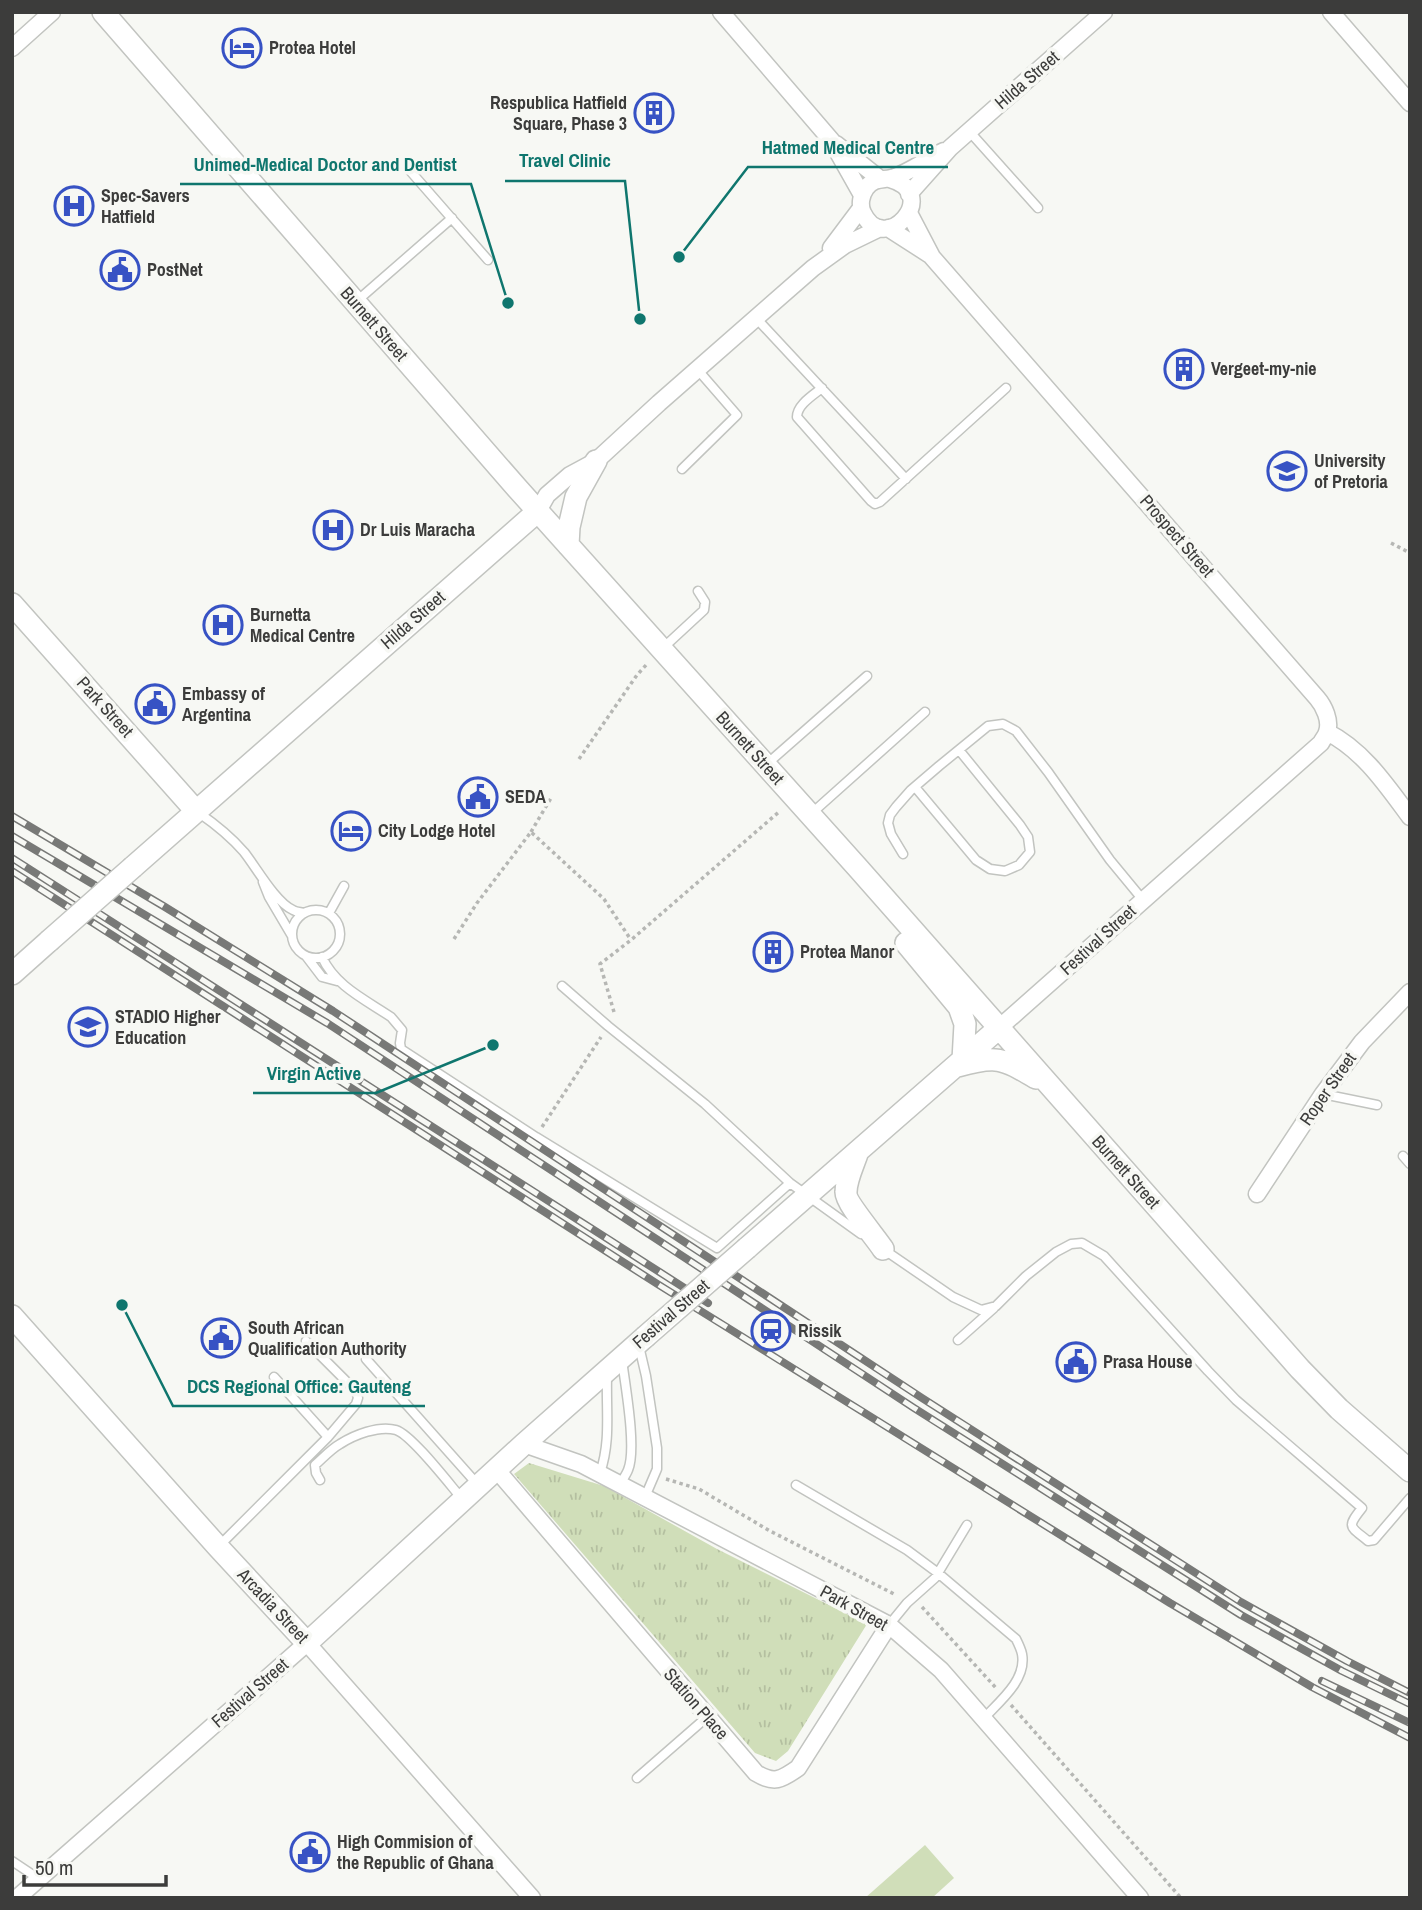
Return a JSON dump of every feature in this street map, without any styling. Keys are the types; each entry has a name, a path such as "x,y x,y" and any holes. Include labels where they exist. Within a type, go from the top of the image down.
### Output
{"street":[{"path":"12,48 52,12"},
{"name":"Burnett Street","path":"103,12 538,511 858,868 1300,1369 1339,1409 1410,1471"},
{"path":"721,12 831,140 885,179 902,184 911,201 909,213 901,223 884,228 868,220 862,201 831,140"},
{"name":"Hilda Street","path":"909,194 950,148 1104,12"},
{"path":"1331,12 1410,103"},
{"name":"Hilda Street","path":"885,179 950,148"},
{"path":"862,201 869,184 885,179"},
{"name":"Hilda Street","path":"813,268 840,237 862,201"},
{"name":"Prospect Street","path":"909,213 932,257 1317,698 1328,723 1327,732"},
{"name":"Hilda Street","path":"12,974 538,511 547,495 570,475 596,461 813,268 845,245 884,228"},
{"name":"Prospect Street","path":"884,228 932,257"},
{"path":"568,545 576,497 596,461"},
{"name":"Park Street","path":"12,604 196,811"},
{"path":"1327,732 1343,740 1357,752 1410,817"},
{"name":"Festival Street","path":"17,1898 307,1643 614,1364 1321,743 1327,732"},
{"path":"858,868 875,905 959,1007 965,1024 959,1063 997,1059 1012,1064 1050,1086"},
{"name":"Roper Street","path":"1257,1194 1323,1094 1362,1042 1410,992"},
{"path":"858,1152 845,1189 846,1197 883,1249"},
{"name":"Arcadia Street","path":"12,1316 218,1548 307,1643 532,1898"},
{"name":"Park Street","path":"524,1444 581,1464 889,1625 941,1670 1140,1898"},
{"name":"Station Place","path":"496,1469 707,1717 756,1773 767,1780 783,1779 798,1768 889,1625"}],"lane":[{"path":"969,131 1038,208"},
{"path":"405,165 488,260"},
{"path":"355,302 452,218"},
{"path":"756,317 906,479"},
{"path":"682,469 737,415 697,369"},
{"path":"821,388 799,408 797,417 875,504 1006,388"},
{"path":"662,649 704,610 705,602 698,591"},
{"path":"765,765 867,676"},
{"path":"810,815 925,712"},
{"path":"902,854 888,823 896,807 915,787 988,726 1003,724 1016,732 1048,772 1110,860 1143,900"},
{"path":"915,787 976,860 990,869 1004,871 1019,865 1030,852 1028,837 959,750"},
{"path":"196,811 216,825 243,852 285,904 304,913"},
{"path":"261,876 269,897 292,936"},
{"path":"328,913 344,886"},
{"path":"306,956 322,957 331,952 337,944 340,934 338,925 328,913 313,910 304,913 292,927 292,936 299,951 322,976 337,981"},
{"path":"322,957 337,981 391,1017 402,1030 401,1049 536,1137 717,1248 790,1183"},
{"path":"562,986 705,1104 790,1183 953,1297 981,1310 996,1306"},
{"path":"1323,1094 1377,1105"},
{"path":"1403,1156 1410,1164"},
{"path":"958,1340 1026,1276 1056,1252 1071,1244 1082,1243 1104,1256 1236,1400 1362,1508 1351,1524 1352,1528 1368,1541 1374,1540 1410,1497"},
{"path":"642,1340 657,1448 657,1469 645,1497"},
{"path":"218,1548 328,1437 356,1404 356,1391 306,1341"},
{"path":"366,1359 478,1485"},
{"path":"600,1474 606,1455 614,1364"},
{"path":"614,1364 631,1439 629,1469 620,1484"},
{"path":"274,1377 328,1437"},
{"path":"320,1480 315,1465 339,1444 363,1433 386,1428 399,1430 411,1441 463,1500"},
{"path":"796,1485 907,1550 1016,1639 1022,1654 1021,1671 1015,1683 984,1719"},
{"path":"889,1625 938,1573 967,1525"},
{"path":"637,1777 707,1717"},
{"path":"12,1861 39,1879"}],"path":[{"path":"1391,543 1410,553"},
{"path":"579,759 637,675 662,649"},
{"path":"454,939 477,903 531,832 551,798"},
{"path":"536,1137 614,1014 600,964 795,798"},
{"path":"531,832 604,899 631,940"}],"green space":[{"path":"529,1463 604,1486 717,1549 867,1624 788,1751 776,1761 755,1753 514,1474"},
{"path":"925,1845 954,1878 932,1898 865,1898"}],"railway":[{"path":"12,816 333,1011 922,1398 1241,1602 1410,1693"},
{"path":"12,836 327,1023 914,1408 1241,1615 1342,1671 1410,1704"},
{"path":"12,858 708,1303"},
{"path":"12,871 659,1285 1170,1603 1312,1687 1410,1738"},
{"path":"1322,1681 1410,1723"}],"place":[{"name":"Protea Hotel","path":"242,48"},
{"name":"Respublica Hatfield Square, Phase 3","path":"654,113"},
{"name":"Spec-Savers Hatfield","path":"74,206"},
{"name":"Hatmed Medical Centre","path":"679,257"},
{"name":"PostNet","path":"120,270"},
{"name":"Unimed-Medical Doctor and Dentist","path":"508,303"},
{"name":"Travel Clinic","path":"640,319"},
{"name":"Vergeet-my-nie","path":"1184,369"},
{"name":"University of Pretoria","path":"1287,471"},
{"name":"Dr Luis Maracha","path":"333,530"},
{"name":"Burnetta Medical Centre","path":"223,625"},
{"name":"Embassy of Argentina","path":"155,704"},
{"name":"SEDA","path":"478,797"},
{"name":"City Lodge Hotel","path":"351,831"},
{"name":"Protea Manor","path":"773,952"},
{"name":"STADIO Higher Education","path":"88,1027"},
{"name":"Virgin Active","path":"493,1045"},
{"name":"DCS Regional Office: Gauteng","path":"122,1305"},
{"name":"Rissik","path":"771,1331"},
{"name":"South African Qualification Authority","path":"221,1338"},
{"name":"Prasa House","path":"1076,1362"},
{"name":"High Commision of the Republic of Ghana","path":"310,1852"}]}
